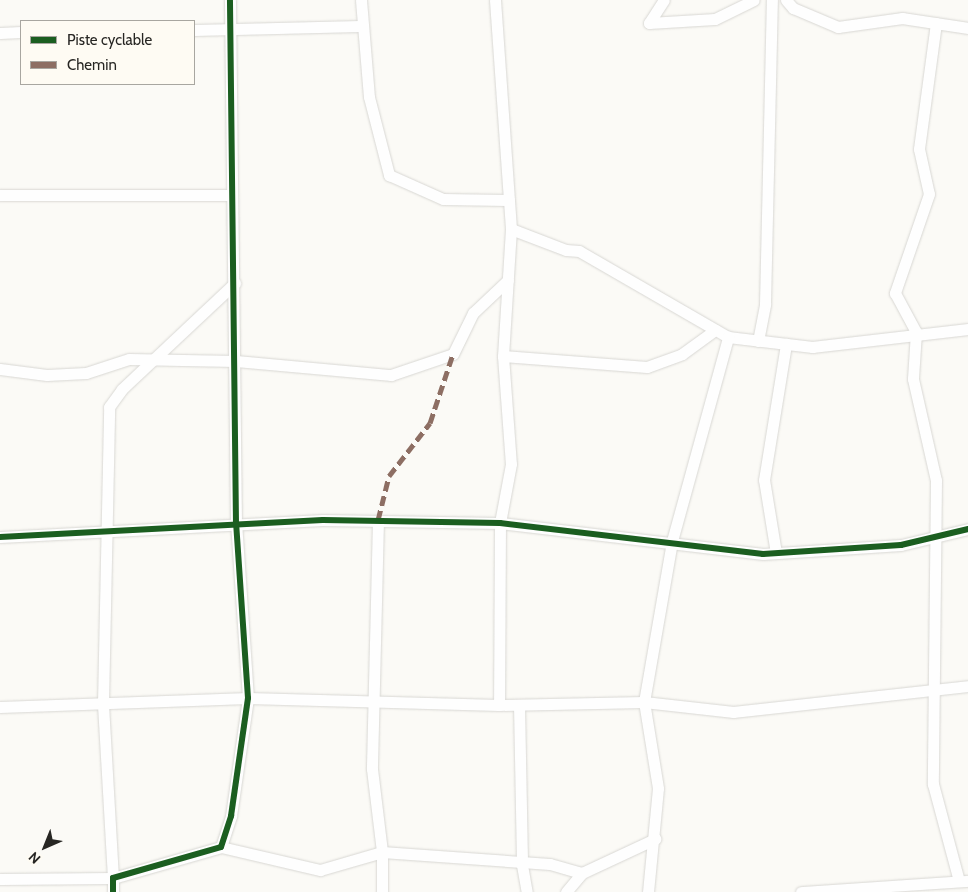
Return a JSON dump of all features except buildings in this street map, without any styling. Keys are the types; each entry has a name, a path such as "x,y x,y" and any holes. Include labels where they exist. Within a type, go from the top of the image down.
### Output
{"street":[{"path":"221,847 231,816 248,698 236,524 236,361 230,0"},
{"path":"361,0 360,26 371,106 389,175 443,199 509,200"},
{"path":"494,0 511,229 503,356 511,464 500,523 499,705"},
{"path":"664,0 649,23 715,19 754,0"},
{"path":"758,341 765,304 772,0"},
{"path":"786,0 793,8 838,28 902,18 968,28"},
{"path":"801,892 964,881 932,784 933,538 936,480 913,379 916,332 895,294 929,194 919,149 936,23"},
{"path":"195,30 360,26"},
{"path":"0,32 20,32"},
{"path":"0,196 232,195"},
{"path":"511,229 566,250 579,251 728,337 812,346 916,332 968,329"},
{"path":"0,369 47,375 86,373 129,359 236,361 301,370 404,373 453,354 473,313 508,280"},
{"path":"113,892 103,703 109,407 154,360 235,283"},
{"path":"503,356 647,367 682,354 715,330"},
{"path":"648,892 658,788 644,702 672,541 728,337"},
{"path":"776,553 764,480 786,344"},
{"path":"0,537 106,529 378,520 500,523 776,553 901,545 968,529"},
{"path":"378,520 372,702 372,769 382,852 382,892"},
{"path":"0,707 248,698 499,705 644,702 733,712 933,693 968,686"},
{"path":"519,705 522,865 527,892"},
{"path":"566,892 582,873 654,839"},
{"path":"0,879 113,878 221,847 320,870 382,852 522,865 550,864 582,873"}],"marked path":[{"path":"378,520 389,476 430,423 453,354"}],"cycle path":[{"path":"113,892 113,878 221,847 231,816 248,698 236,524 230,0"},
{"path":"0,537 323,520 500,523 763,554 901,545 968,529"}]}
